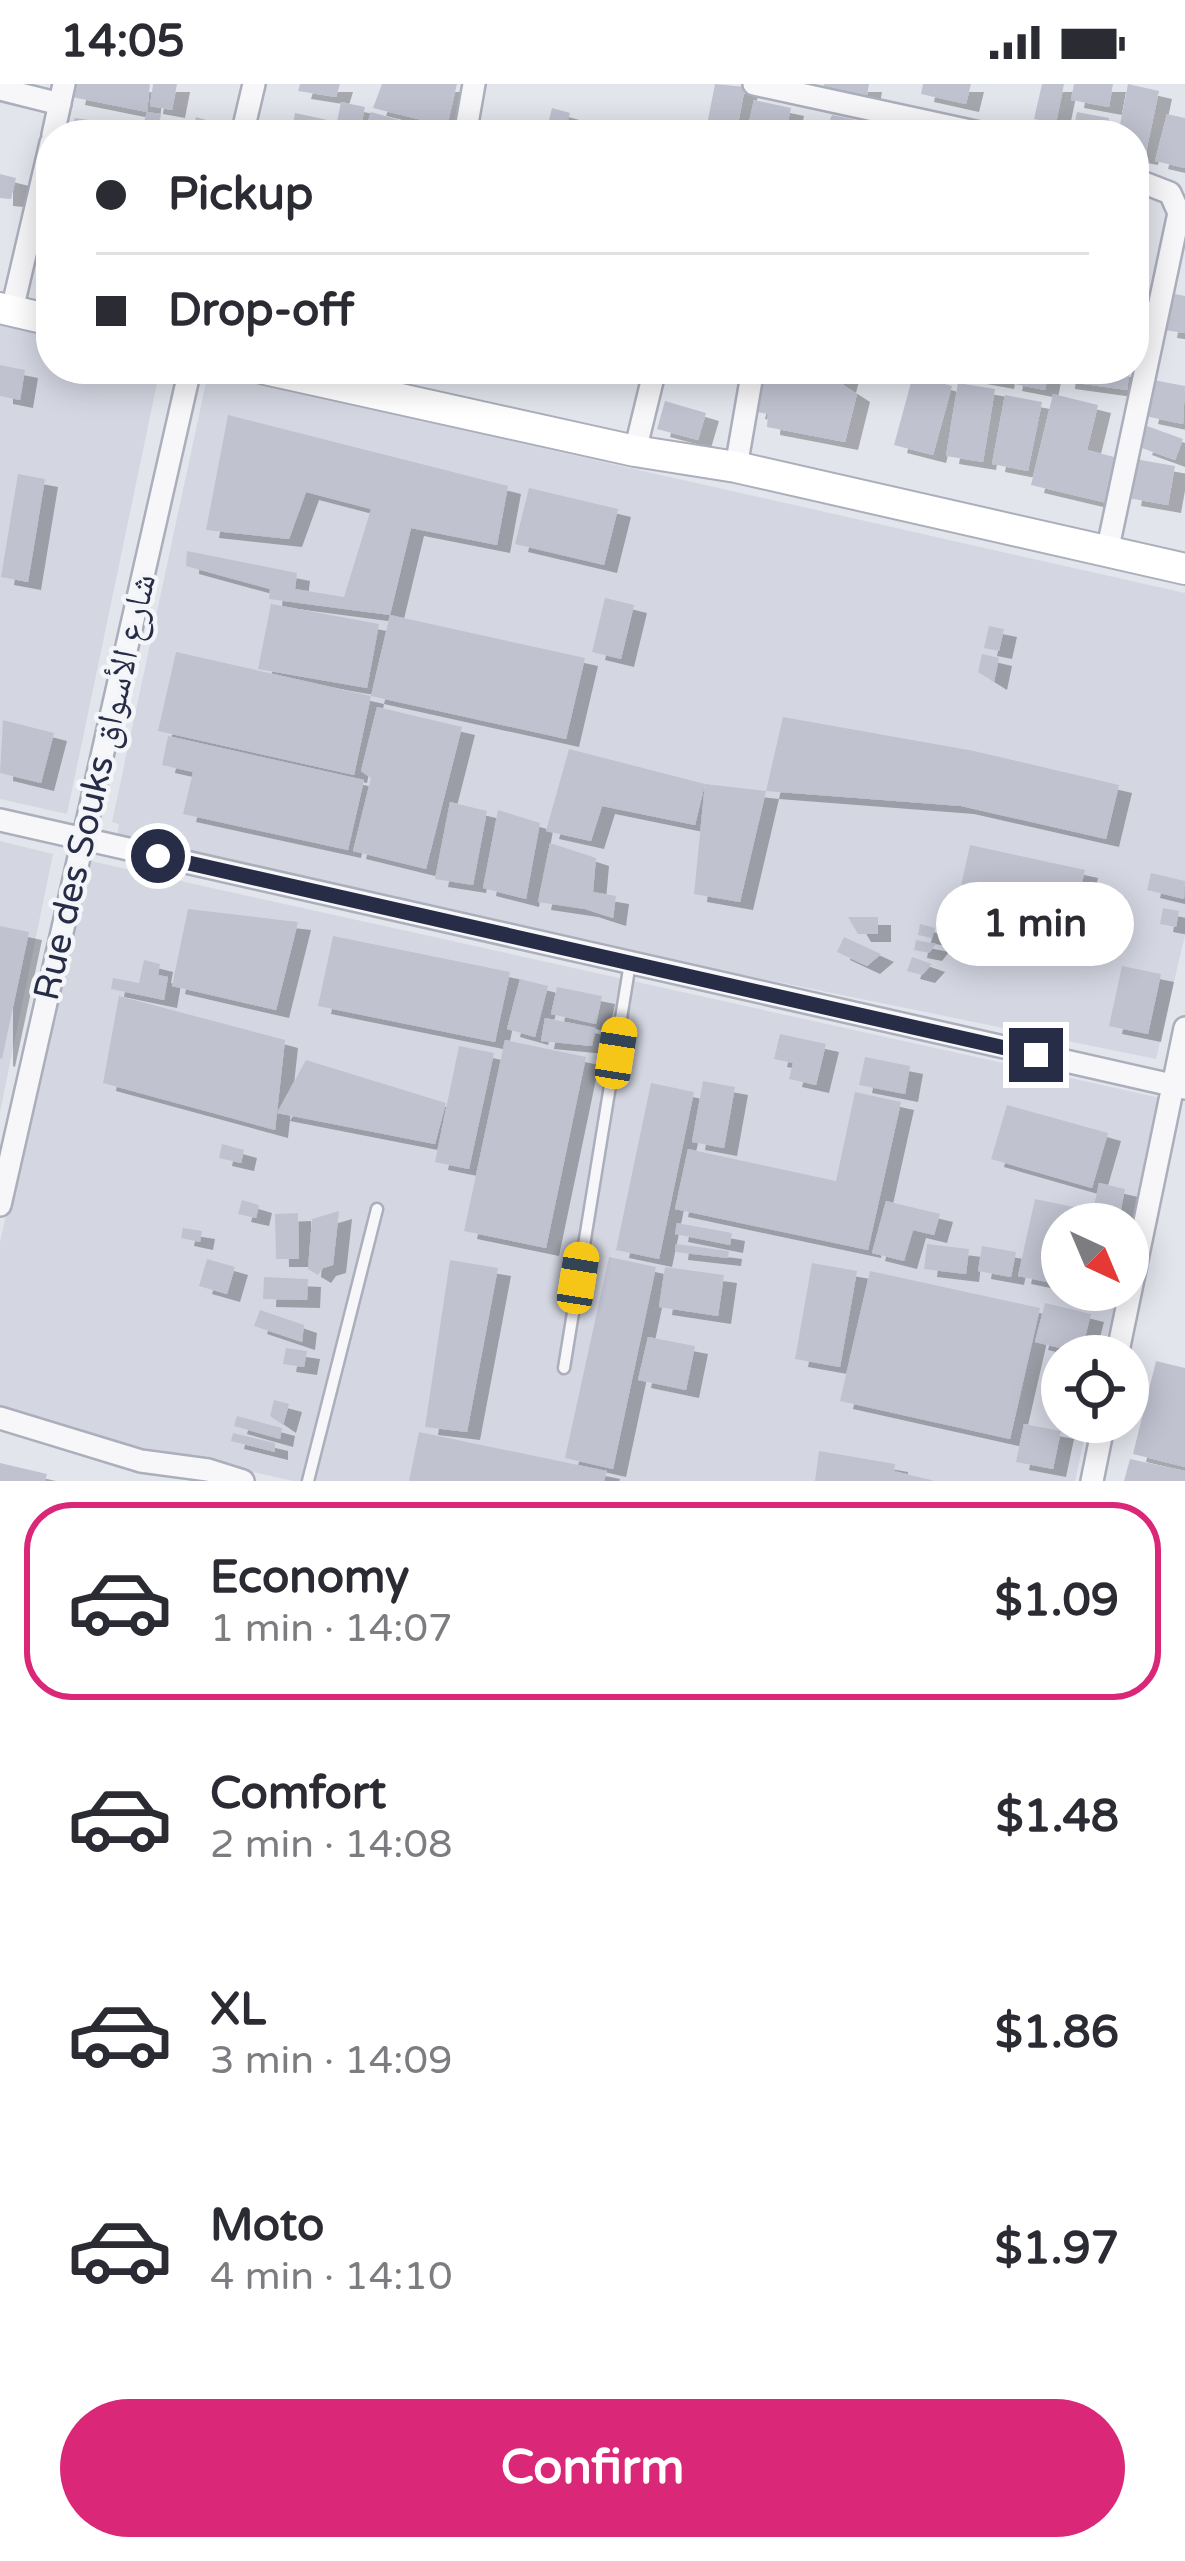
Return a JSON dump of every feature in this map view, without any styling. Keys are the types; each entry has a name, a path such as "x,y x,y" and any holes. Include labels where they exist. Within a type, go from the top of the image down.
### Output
{"main road":[{"path":"6,309 36,316"},
{"path":"332,384 634,451 736,467 1185,569"}],"street":[{"path":"246,120 254,84"},
{"path":"468,120 474,84"},
{"path":"754,84 920,120"},
{"path":"0,89 62,94"},
{"path":"1149,185 1170,193 1179,213 1149,324"},
{"path":"6,309 36,198"},
{"name":"Rue des Souks شارع الأسواق","path":"0,1205 187,384"},
{"path":"634,451 651,384"},
{"path":"736,467 750,384"},
{"path":"1107,552 1137,384"},
{"path":"0,820 1179,1087"},
{"path":"1122,1335 1179,1087 1185,1028"},
{"path":"0,1418 142,1471 208,1470 243,1481"},
{"path":"1092,1481 1100,1443"}],"lane":[{"path":"564,1368 630,963"},
{"path":"308,1481 377,1209"}],"shaded area":[{"path":"0,321 36,329 36,384 157,384 67,814 0,799"},
{"path":"206,384 257,384 1185,593 1185,935 1156,1059 115,847 119,824 112,822"},
{"path":"0,841 53,854 0,1112"},
{"path":"86,860 1161,1098 1137,1203 1041,1203 1041,1311 1113,1311 1108,1335 1041,1335 1041,1443 1083,1443 1075,1481 293,1481 0,1416 0,1242"}],"building":[{"path":"75,84 150,84 147,112 72,97"},
{"path":"153,84 177,84 172,110 150,106"},
{"path":"300,84 340,84 336,97 298,91"},
{"path":"382,84 457,84 448,120 422,120 373,108"},
{"path":"715,84 745,87 739,120 708,120"},
{"path":"824,84 869,84 867,95 823,88"},
{"path":"923,84 971,84 966,104 921,94"},
{"path":"1042,84 1064,84 1057,120 1034,119"},
{"path":"1074,84 1113,84 1109,107 1071,100"},
{"path":"1128,84 1159,91 1149,138 1149,120 1121,120"},
{"path":"754,100 791,108 788,120 749,120"},
{"path":"341,102 365,107 362,120 337,120"},
{"path":"552,108 570,113 568,120 549,120"},
{"path":"147,112 161,114 160,120 145,120"},
{"path":"371,112 399,120 369,120"},
{"path":"1077,112 1109,118 1109,120 1075,120"},
{"path":"295,113 328,120 294,120"},
{"path":"1167,114 1185,118 1185,168 1155,161"},
{"path":"0,174 16,178 11,199 0,198"},
{"path":"1170,293 1185,296 1185,333 1164,330"},
{"path":"0,365 25,370 20,400 0,396"},
{"path":"1153,380 1185,386 1183,424 1145,416"},
{"path":"759,384 843,384 857,394 845,442 767,427 768,414 752,411"},
{"path":"911,384 952,386 933,455 894,445"},
{"path":"958,384 995,389 983,462 946,456"},
{"path":"1014,384 1046,384 1045,390"},
{"path":"1084,384 1128,384 1127,390"},
{"path":"1053,394 1098,405 1087,450 1118,458 1107,503 1031,485"},
{"path":"1005,395 1042,402 1028,471 992,464"},
{"path":"665,401 706,413 698,440 657,429"},
{"path":"228,415 508,486 497,545 411,528 390,615 269,599 270,589 186,566 187,551 297,573 295,589 344,597 371,509 306,492 289,539 206,530"},
{"path":"1147,426 1183,439 1175,460 1139,447"},
{"path":"1135,459 1175,466 1168,505 1128,498"},
{"path":"18,474 45,479 28,582 1,577"},
{"path":"529,488 618,509 604,565 515,544"},
{"path":"605,598 634,605 621,659 592,652"},
{"path":"271,604 379,624 367,688 258,669"},
{"path":"390,615 585,658 566,739 371,696"},
{"path":"989,626 1004,629 999,651 984,648"},
{"path":"176,652 371,696 354,775 158,731"},
{"path":"982,654 999,658 994,682 978,672"},
{"path":"377,707 462,727 426,869 353,851 371,778 361,771"},
{"path":"783,717 974,751 1119,785 1106,839 961,806 766,791"},
{"path":"3,720 54,733 41,783 0,773"},
{"path":"168,736 364,780 348,850 183,814 193,772 162,765"},
{"path":"569,749 705,784 695,825 602,806 591,841 546,831"},
{"path":"705,784 766,791 740,902 694,894"},
{"path":"450,802 487,811 473,885 435,879"},
{"path":"498,810 540,823 526,899 483,888"},
{"path":"550,843 596,858 593,892 616,896 613,918 538,902"},
{"path":"970,845 1085,870 1071,929 957,904"},
{"path":"1151,873 1185,881 1184,899 1147,890"},
{"path":"1163,908 1179,911 1176,927 1160,924"},
{"path":"188,909 298,922 276,1010 172,986"},
{"path":"848,917 878,917 878,934 858,934"},
{"path":"920,924 935,928 932,938 918,935"},
{"path":"0,926 29,932 2,1059 0,1058"},
{"path":"333,936 510,972 495,1042 318,1006"},
{"path":"844,937 881,954 867,966 837,952"},
{"path":"916,940 936,944 929,953 914,950"},
{"path":"912,957 932,964 922,975 907,971"},
{"path":"144,960 160,964 158,975 168,977 164,1000 111,989 113,978 139,983"},
{"path":"1122,966 1161,974 1148,1034 1109,1026"},
{"path":"520,979 548,986 535,1037 507,1029"},
{"path":"557,987 602,996 596,1024 551,1014"},
{"path":"119,996 285,1040 275,1130 103,1083"},
{"path":"545,1018 596,1028 592,1046 541,1041"},
{"path":"780,1034 826,1044 816,1085 789,1079 793,1063 774,1059"},
{"path":"505,1040 586,1057 546,1248 464,1231"},
{"path":"459,1046 494,1053 469,1169 435,1162"},
{"path":"865,1057 910,1066 905,1094 859,1085"},
{"path":"306,1060 446,1103 435,1144 277,1113"},
{"path":"703,1081 735,1087 724,1148 692,1142"},
{"path":"651,1083 694,1092 659,1259 616,1250"},
{"path":"855,1092 901,1102 868,1250 675,1209 688,1149 836,1181"},
{"path":"1007,1105 1108,1133 1092,1188 991,1159"},
{"path":"222,1144 244,1150 241,1163 219,1158"},
{"path":"1099,1183 1125,1189 1122,1203 1095,1203"},
{"path":"1035,1199 1054,1203 1041,1203 1041,1281 1018,1276"},
{"path":"242,1200 259,1205 256,1218 238,1214"},
{"path":"886,1201 940,1214 934,1235 913,1230 904,1261 872,1253"},
{"path":"339,1211 333,1265 318,1275 308,1269 312,1219"},
{"path":"298,1213 299,1259 276,1259 275,1214"},
{"path":"677,1223 732,1233 730,1245 675,1234"},
{"path":"183,1228 202,1231 200,1242 181,1238"},
{"path":"676,1244 729,1251 728,1258 675,1252"},
{"path":"927,1244 969,1249 966,1274 924,1269"},
{"path":"982,1246 1016,1252 1011,1277 978,1271"},
{"path":"609,1257 656,1267 613,1469 565,1458"},
{"path":"207,1259 235,1267 227,1294 199,1286"},
{"path":"450,1260 498,1268 467,1432 425,1427"},
{"path":"812,1263 857,1271 840,1367 795,1359"},
{"path":"665,1267 724,1275 718,1316 659,1307"},
{"path":"870,1271 1040,1308 1010,1439 840,1401"},
{"path":"264,1277 308,1279 307,1300 263,1299"},
{"path":"260,1310 304,1325 302,1342 254,1326"},
{"path":"1043,1311 1091,1314 1086,1335 1041,1335 1041,1343 1035,1342"},
{"path":"648,1337 695,1346 686,1390 638,1380"},
{"path":"286,1348 307,1351 304,1367 283,1364"},
{"path":"1156,1361 1185,1368 1185,1467 1133,1454 1136,1443 1149,1443 1149,1389"},
{"path":"274,1400 289,1404 283,1425 270,1416"},
{"path":"237,1416 282,1428 280,1439 234,1426"},
{"path":"1024,1424 1041,1427 1041,1443 1058,1443 1053,1469 1016,1462"},
{"path":"419,1432 607,1471 604,1481 409,1481"},
{"path":"233,1433 275,1443 275,1452 231,1441"},
{"path":"819,1451 895,1464 894,1471 935,1481 815,1481"},
{"path":"1130,1459 1185,1471 1185,1481 1124,1481"},
{"path":"0,1463 47,1474 45,1481 0,1481"}],"route":[{"path":"158,856 1036,1055"}]}
